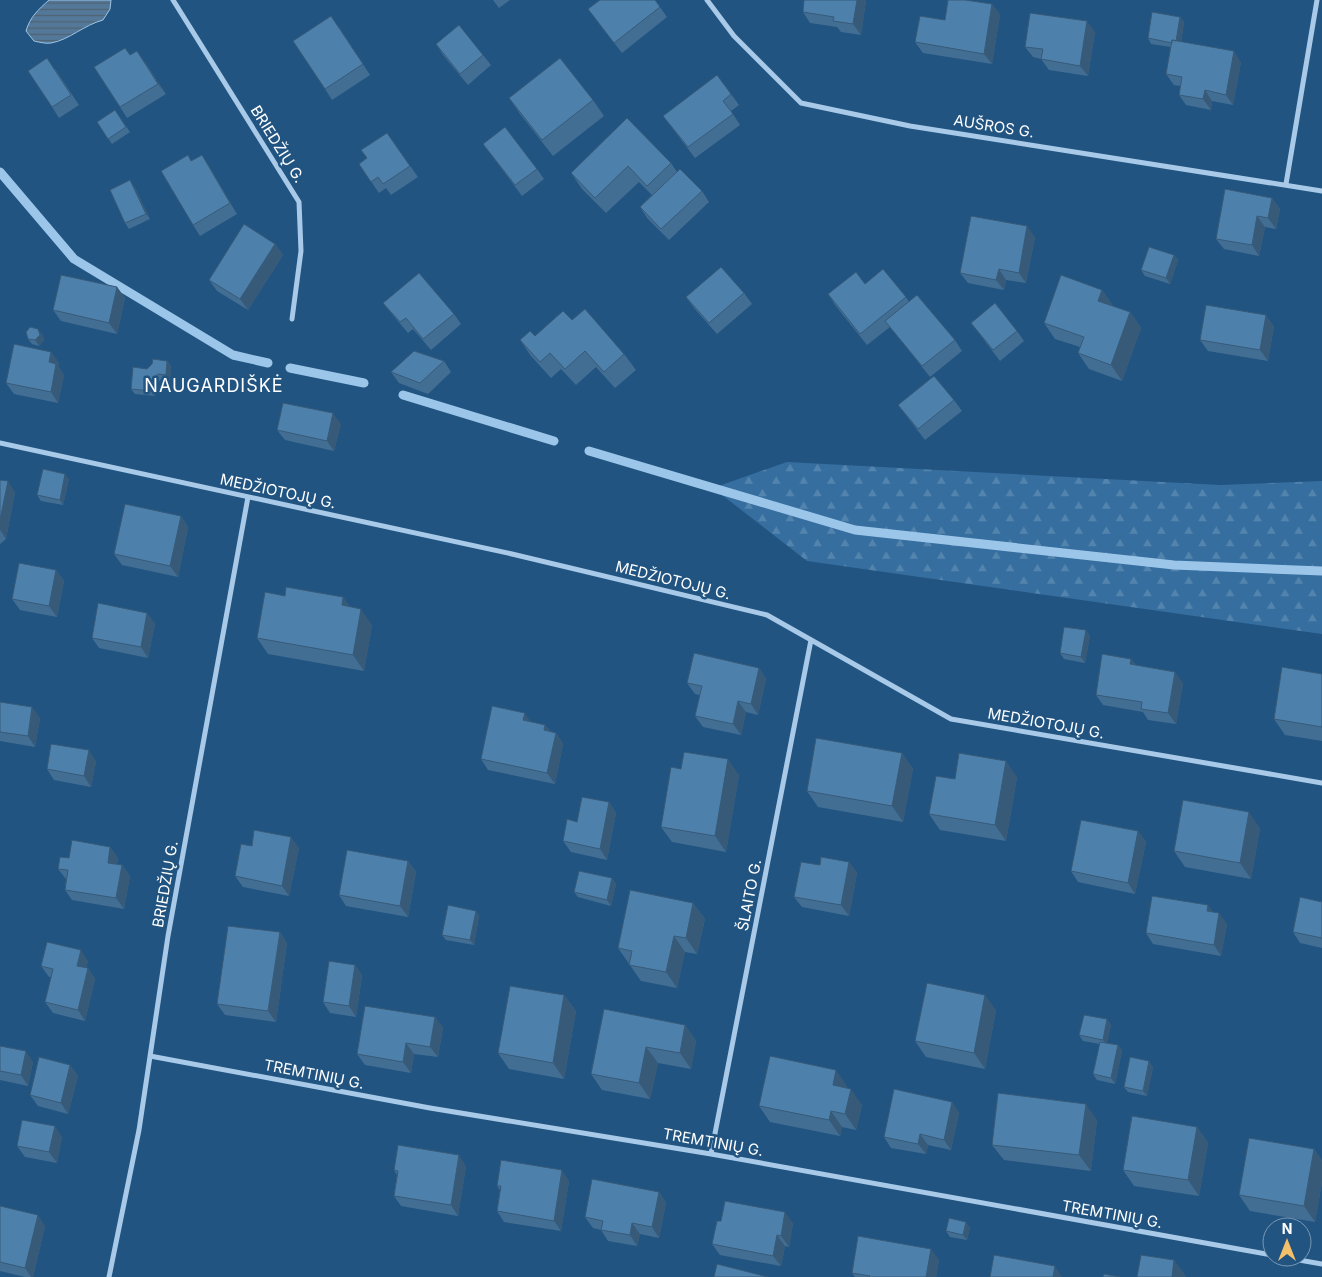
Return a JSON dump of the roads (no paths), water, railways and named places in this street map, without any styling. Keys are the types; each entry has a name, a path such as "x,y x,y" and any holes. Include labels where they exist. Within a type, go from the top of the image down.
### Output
{"street":[{"name":"BRIEDŽIŲ G.","path":"173,0 299,202 301,251 292,319"},
{"name":"AUŠROS G.","path":"707,0 734,36 801,103 910,126 1322,191"},
{"path":"1286,184 1317,0"},
{"name":"MEDŽIOTOJŲ G.","path":"0,443 512,554 767,615 951,719 1322,783"},
{"name":"BRIEDŽIŲ G.","path":"110,1277 139,1130 168,936 248,497"},
{"name":"ŠLAITO G.","path":"711,1154 811,640"},
{"name":"TREMTINIŲ G.","path":"150,1056 430,1108 711,1154 1262,1253"}],"waterway":[{"path":"0,172 74,259 233,355 268,363"},
{"path":"290,368 364,383"},
{"path":"403,395 554,441"},
{"path":"589,451 855,530 1174,565 1322,571"}],"district":[{"name":"NAUGARDIŠKĖ","path":"214,385"}]}
